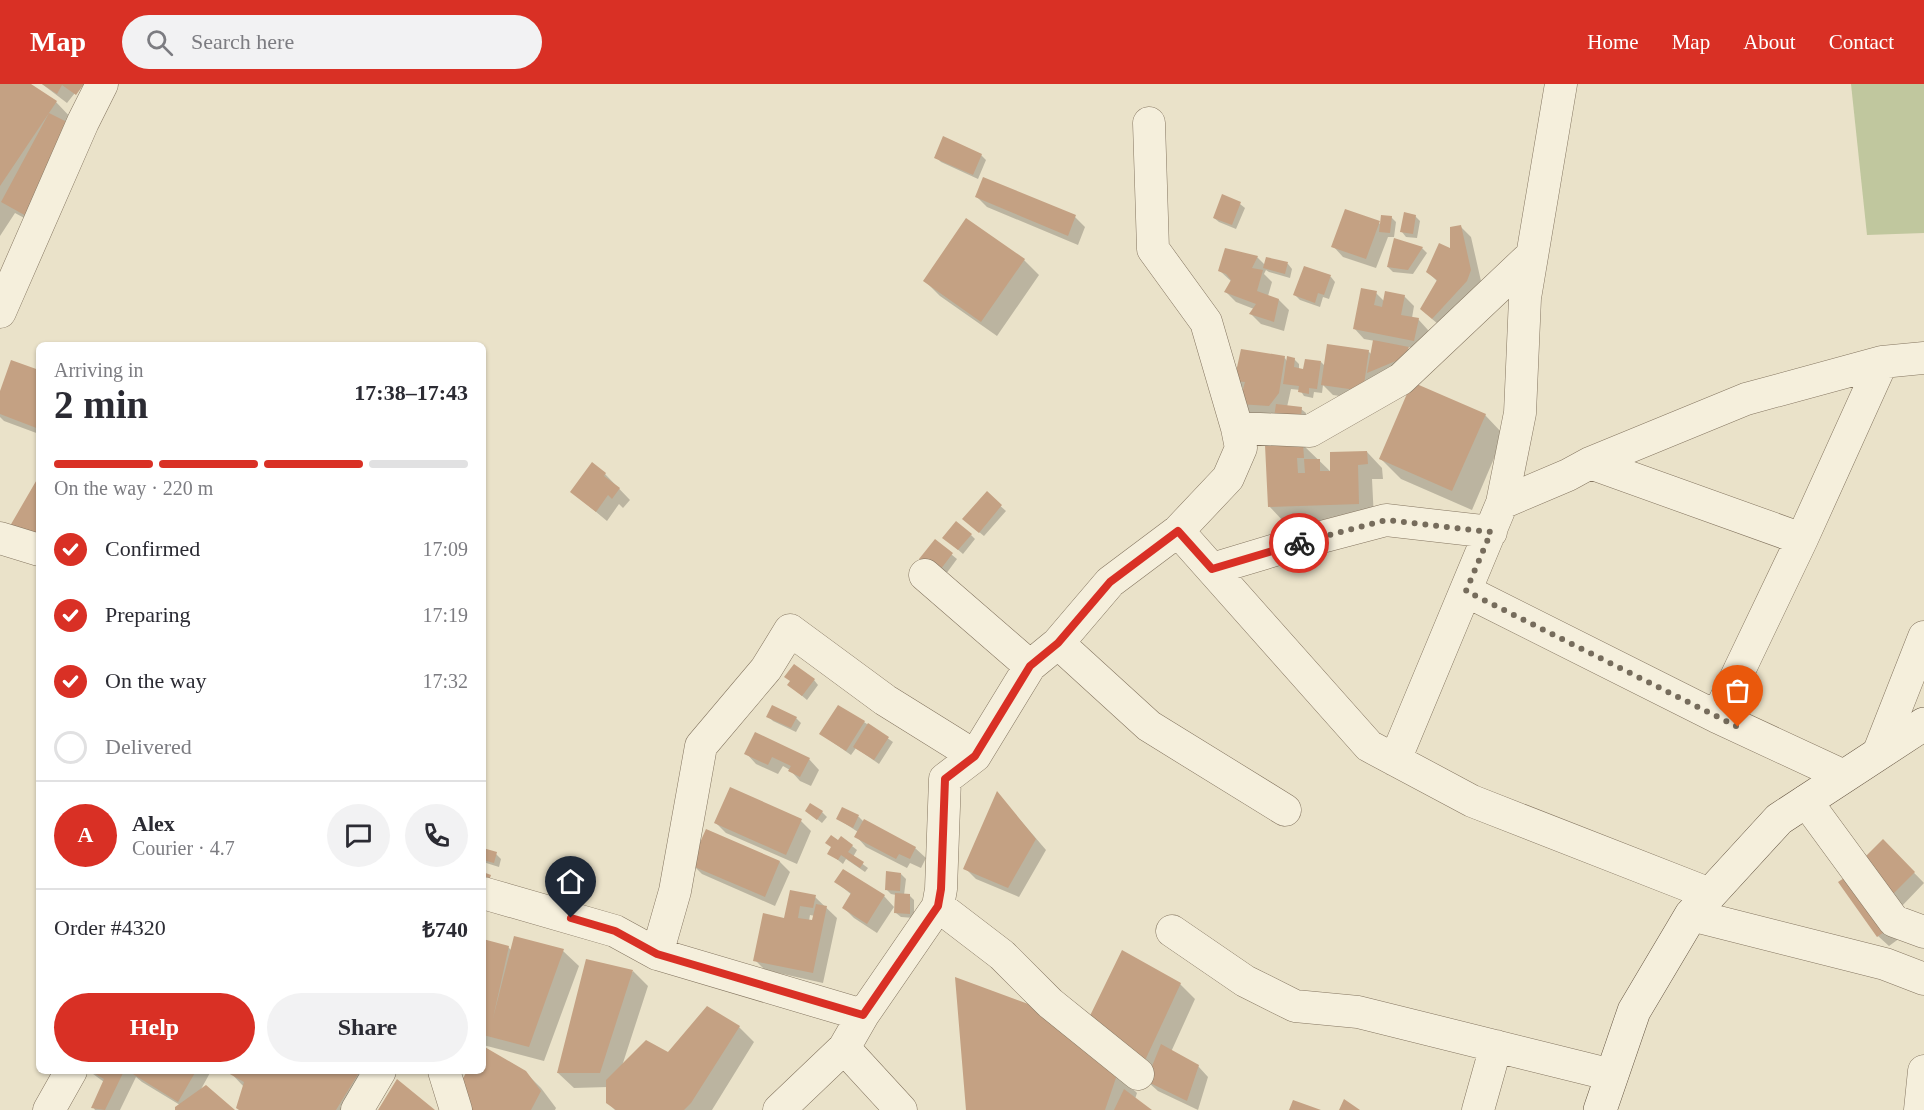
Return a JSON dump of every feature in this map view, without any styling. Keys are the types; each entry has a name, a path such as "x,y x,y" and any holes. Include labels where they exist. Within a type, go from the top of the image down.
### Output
{"main road":[{"path":"1600,1110 1634,1011 1700,905 1779,819 1924,724"}],"street":[{"path":"0,312 83,122 102,84"},
{"path":"1395,760 1502,503 1520,413 1525,298 1561,84"},
{"path":"779,1110 844,1048 863,1015 938,906 941,889 945,779 975,756 1030,666 1058,643 1110,582 1178,531 1228,478 1241,448 1206,322 1153,249 1149,123"},
{"path":"1237,428 1310,431 1401,379 1532,255"},
{"path":"1502,503 1568,475 1590,463 1746,399 1882,362 1924,358"},
{"path":"1716,717 1802,539 1882,362"},
{"path":"1590,463 1802,539"},
{"path":"1212,569 1386,520 1491,532"},
{"path":"1178,531 1369,746 1472,801 1700,905 1886,964 1924,979"},
{"path":"0,538 36,549"},
{"path":"925,575 1030,666"},
{"path":"1466,591 1716,717 1844,776"},
{"path":"657,954 675,891 701,746 766,669 790,630 885,700 975,756"},
{"path":"1878,754 1924,637"},
{"path":"1058,643 1149,726 1285,810"},
{"path":"1806,801 1894,921 1924,932"},
{"path":"486,894 615,931 657,954 863,1015"},
{"path":"938,906 1002,955 1050,1003 1138,1074"},
{"path":"1172,931 1245,981 1295,1006 1358,1012 1612,1075"},
{"path":"1478,1110 1496,1046"},
{"path":"844,1048 901,1110"},
{"path":"1920,1110 1924,1071"},
{"path":"49,1110 69,1074"},
{"path":"357,1110 378,1074"},
{"path":"445,1074 456,1110"}],"green space":[{"path":"1851,84 1924,84 1924,233 1867,235"}],"building":[{"path":"0,84 31,84 57,101 0,186"},
{"path":"42,84 84,84 76,95 62,85 57,94"},
{"path":"49,113 77,127 28,217 1,202"},
{"path":"943,136 982,154 973,175 934,158"},
{"path":"983,177 1076,215 1068,236 975,197"},
{"path":"1222,194 1241,202 1232,225 1213,218"},
{"path":"1345,209 1380,221 1366,259 1331,247"},
{"path":"1404,212 1416,215 1413,234 1400,232"},
{"path":"1381,215 1392,216 1390,233 1379,232"},
{"path":"966,218 1025,259 981,322 923,281"},
{"path":"1461,225 1471,270 1467,281 1432,319 1420,309 1437,280 1426,272 1439,243 1450,248 1450,227"},
{"path":"1394,238 1423,247 1408,270 1387,267"},
{"path":"1225,248 1258,256 1252,268 1263,270 1257,291 1279,299 1274,322 1249,314 1256,304 1224,292 1231,280 1226,274 1218,271"},
{"path":"1266,257 1288,262 1285,274 1263,268"},
{"path":"1304,266 1331,275 1324,295 1318,293 1315,303 1293,295"},
{"path":"1361,288 1377,291 1374,305 1382,307 1385,291 1405,295 1401,315 1419,318 1414,341 1353,329"},
{"path":"1373,340 1409,347 1403,358 1367,373"},
{"path":"1327,344 1369,350 1363,391 1321,385"},
{"path":"1241,349 1285,356 1279,393 1269,406 1239,404 1245,382 1234,381"},
{"path":"1287,356 1295,358 1294,367 1303,369 1305,359 1321,361 1317,389 1309,388 1309,394 1298,392 1299,386 1283,384"},
{"path":"11,360 36,369 36,428 0,414 0,391"},
{"path":"1412,382 1486,414 1452,491 1379,459"},
{"path":"1276,404 1302,407 1300,427 1273,424"},
{"path":"1303,443 1304,458 1297,458 1298,473 1305,473 1304,459 1320,459 1320,471 1330,471 1330,452 1367,451 1368,464 1358,465 1359,504 1268,507 1265,445"},
{"path":"592,462 606,473 604,476 620,488 612,499 608,495 596,512 570,492"},
{"path":"36,481 36,535 10,526"},
{"path":"987,491 1002,505 979,533 962,519"},
{"path":"956,521 972,534 958,550 942,538"},
{"path":"935,539 953,553 937,574 919,559"},
{"path":"794,664 815,679 802,696 787,685 790,681 784,677"},
{"path":"772,705 797,717 791,728 766,717"},
{"path":"838,705 865,721 846,751 819,734"},
{"path":"868,723 889,737 874,760 853,747"},
{"path":"755,732 810,758 800,777 788,771 791,766 772,757 768,765 744,754"},
{"path":"730,787 802,819 786,855 714,823"},
{"path":"997,791 1036,839 1008,888 963,869"},
{"path":"810,803 823,811 817,820 805,811"},
{"path":"842,807 859,815 853,828 836,819"},
{"path":"864,819 916,847 910,859 899,854 896,859 854,837"},
{"path":"706,829 780,861 765,897 690,865"},
{"path":"831,835 838,840 841,836 853,845 848,852 864,862 860,868 841,855 838,860 827,854 831,847 825,843"},
{"path":"1883,839 1915,872 1888,899 1857,865"},
{"path":"486,849 497,852 494,863 486,861"},
{"path":"843,869 885,895 867,924 842,908 851,893 834,882"},
{"path":"886,871 901,873 900,891 885,890"},
{"path":"1853,872 1891,927 1877,937 1838,882"},
{"path":"486,873 491,875 486,887"},
{"path":"790,890 816,895 813,908 800,906 798,918 812,920 816,904 827,906 813,973 753,961 763,913 784,918"},
{"path":"895,893 910,894 910,914 894,913"},
{"path":"514,936 564,949 529,1047 486,1036 486,940 509,946 493,1018"},
{"path":"1122,950 1181,983 1141,1069 1085,1026"},
{"path":"586,959 633,970 600,1073 557,1073"},
{"path":"955,977 1031,1005 1118,1072 1105,1110 966,1110"},
{"path":"707,1006 740,1026 691,1103 684,1110 616,1110 606,1103 606,1080 646,1040 668,1052"},
{"path":"1161,1044 1199,1065 1187,1101 1146,1081"},
{"path":"486,1048 526,1071 541,1091 531,1110 454,1110 450,1102 465,1074 486,1074"},
{"path":"95,1074 123,1074 105,1110 91,1108 104,1079"},
{"path":"133,1074 194,1074 178,1102"},
{"path":"230,1074 358,1074 336,1110 239,1110 236,1108 244,1082"},
{"path":"397,1079 435,1110 378,1110"},
{"path":"206,1085 235,1110 175,1110 175,1107"},
{"path":"1124,1089 1152,1110 1114,1110"},
{"path":"1344,1099 1360,1110 1339,1110"},
{"path":"1293,1100 1321,1110 1289,1110"}],"way so far":[{"path":"1299,543 1386,520 1491,532 1466,591 1738,727"}],"route":[{"path":"571,918 615,931 657,954 863,1015 938,906 941,889 945,779 975,756 1030,666 1058,643 1110,582 1178,531 1212,569 1299,543"}]}
